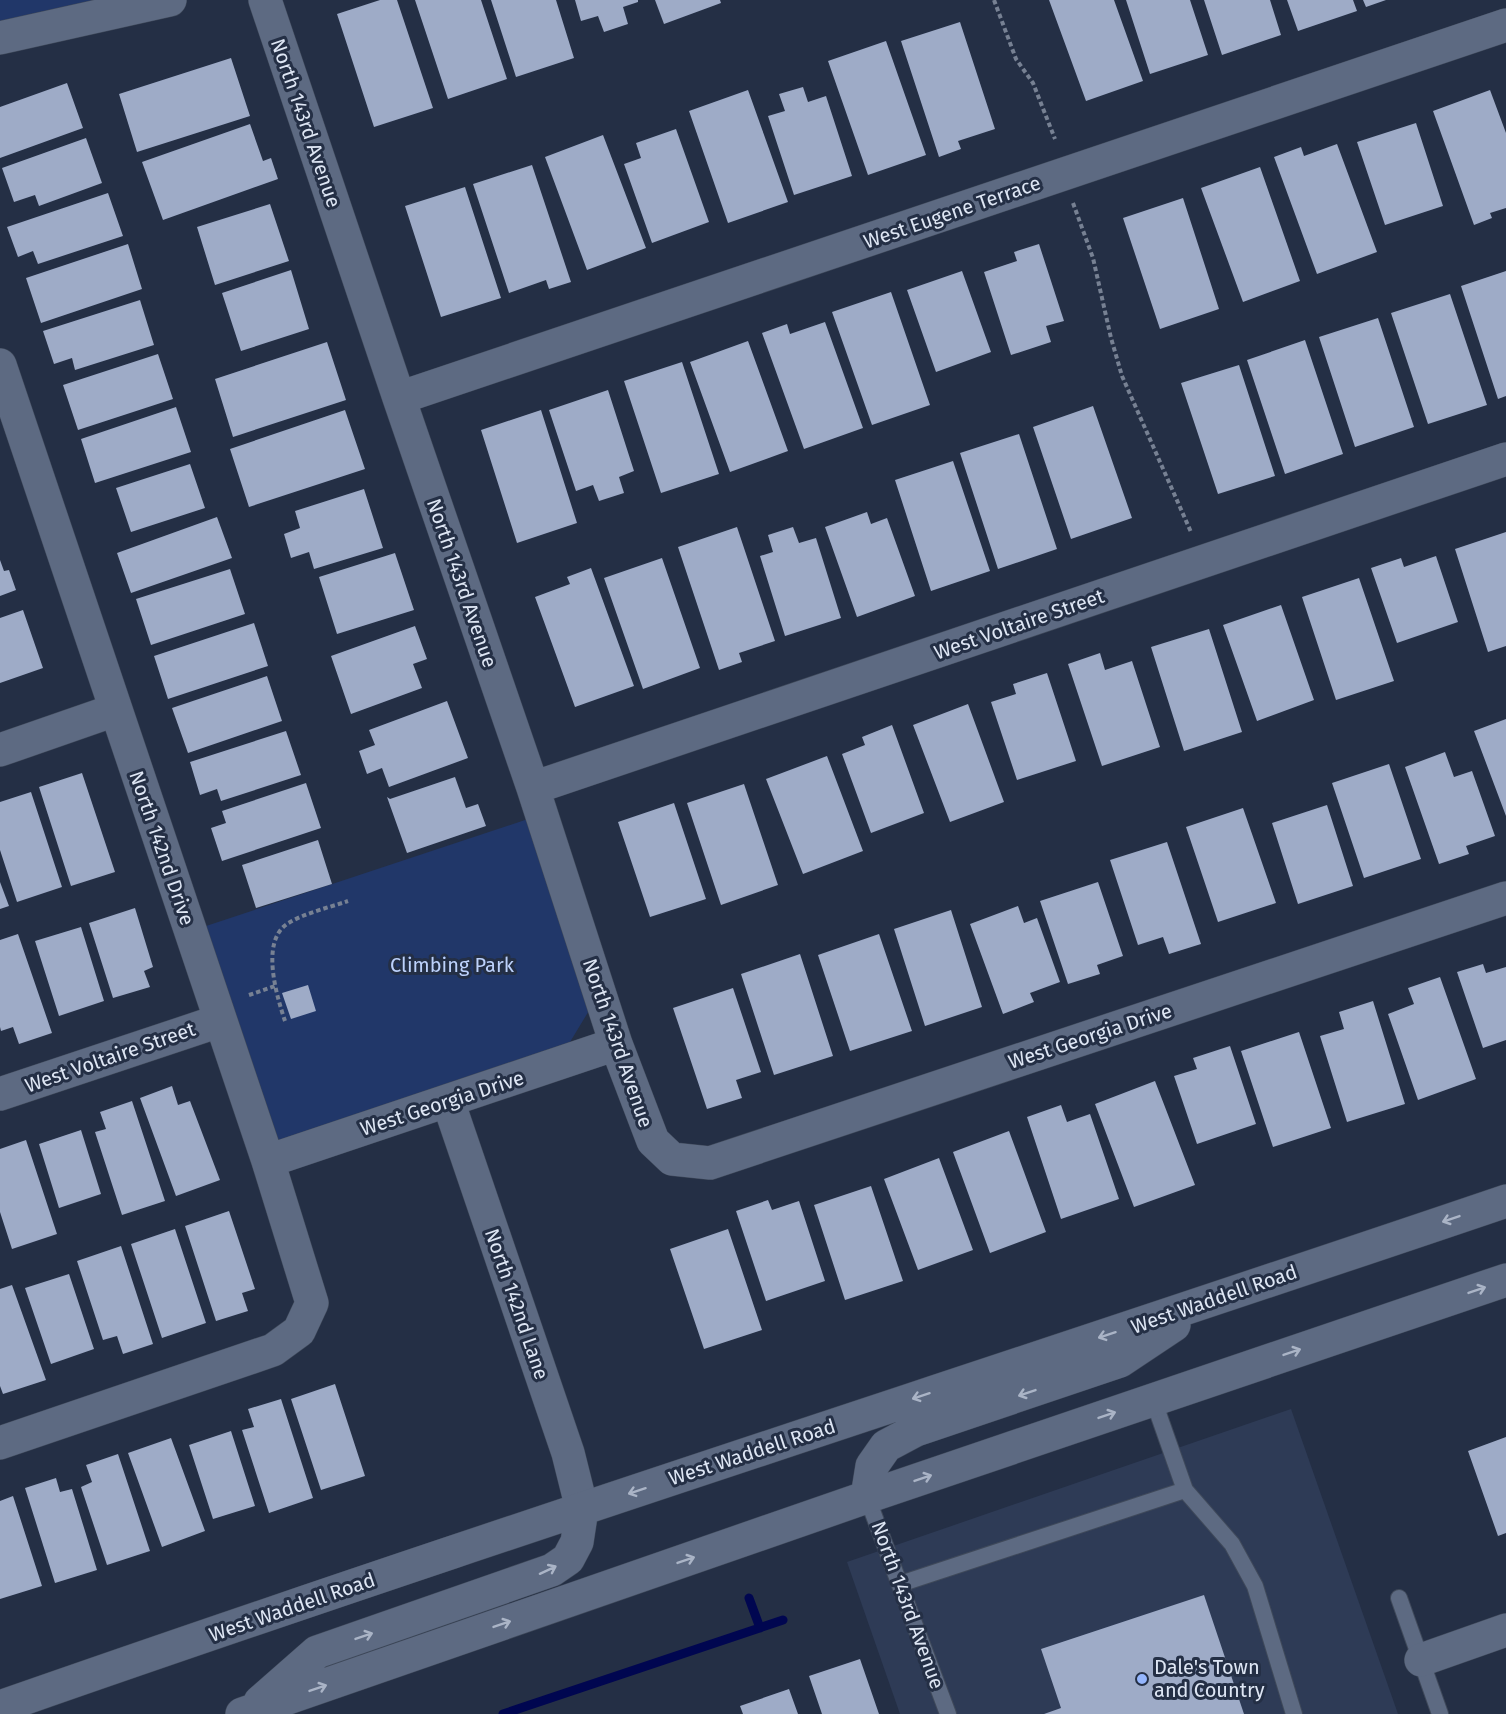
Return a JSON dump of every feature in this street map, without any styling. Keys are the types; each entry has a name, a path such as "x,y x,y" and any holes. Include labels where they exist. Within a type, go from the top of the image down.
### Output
{"street":[{"path":"0,38 170,0"},
{"name":"North 143rd Avenue","path":"265,0 533,788 616,1044 653,1141 672,1159"},
{"name":"West Eugene Terrace","path":"399,398 1506,25"},
{"name":"North 142nd Drive","path":"0,365 268,1161 312,1303 299,1331 273,1350 0,1443"},
{"name":"West Voltaire Street","path":"533,788 1506,459"},
{"path":"0,750 115,710"},
{"name":"West Georgia Drive","path":"672,1159 710,1163 1506,898"},
{"name":"West Voltaire Street","path":"0,1094 219,1021"},
{"name":"West Georgia Drive","path":"268,1161 616,1044"},
{"name":"North 142nd Lane","path":"448,1101 568,1454 582,1509"},
{"name":"West Waddell Road","path":"0,1707 582,1509 1209,1302 1506,1201"},
{"path":"245,1713 867,1497 1506,1280"},
{"path":"867,1497 872,1466 886,1446 916,1430 1120,1361 1209,1302"},
{"path":"245,1713 317,1652 552,1570 568,1559 577,1542 582,1509"},
{"path":"1421,1660 1506,1630"}],"lane":[{"path":"1153,1400 1185,1490 1232,1544 1255,1586 1294,1714"},
{"path":"900,1584 1185,1490"},
{"name":"North 143rd Avenue","path":"867,1497 948,1714"},
{"path":"1399,1598 1440,1714"}],"path":[{"path":"994,0 1016,59 1033,83 1055,139"},
{"path":"1072,202 1094,258 1111,339 1122,376 1191,532"},
{"path":"285,1021 274,986 272,961 276,937 287,923 348,901"},
{"path":"249,994 274,986"}],"shaded area":[{"path":"1291,1409 1398,1714 900,1714 847,1562"}],"green space":[{"path":"0,0 123,0 0,29"},
{"name":"Climbing Park","path":"531,818 593,1004 567,1047 272,1145 197,929"}],"building":[{"path":"380,0 397,0 433,108 374,127 337,14"},
{"path":"415,0 481,0 507,79 448,99"},
{"path":"491,0 556,0 574,58 516,77"},
{"path":"575,0 638,0 638,2 623,7 628,24 604,32 598,16 581,21"},
{"path":"655,0 720,0 721,3 664,24"},
{"path":"1049,0 1114,0 1143,81 1086,101"},
{"path":"1126,0 1190,0 1208,55 1150,74"},
{"path":"1204,0 1270,0 1281,35 1222,55"},
{"path":"1287,0 1353,0 1357,11 1298,31"},
{"path":"1363,0 1386,0 1366,7"},
{"path":"960,22 995,129 958,141 961,149 939,157 901,41"},
{"path":"886,41 926,155 868,175 828,61"},
{"path":"231,58 250,116 137,152 119,94"},
{"path":"67,83 83,128 0,158 0,107"},
{"path":"803,87 808,102 826,96 852,176 794,195 768,116 785,111 779,94"},
{"path":"748,90 788,202 728,223 689,111"},
{"path":"1490,90 1506,133 1506,208 1490,213 1492,218 1474,225 1433,111"},
{"path":"1416,123 1443,206 1385,225 1357,142"},
{"path":"250,124 263,161 271,158 278,179 163,220 142,162"},
{"path":"676,129 709,222 652,243 624,164 641,158 636,143"},
{"path":"603,135 646,248 587,270 545,157"},
{"path":"86,138 102,183 39,206 35,195 14,202 2,168"},
{"path":"1337,144 1377,252 1317,274 1274,157 1301,147 1304,156"},
{"path":"532,165 571,282 549,289 546,280 509,293 473,184"},
{"path":"1260,167 1300,281 1243,302 1201,188"},
{"path":"465,187 501,298 441,317 405,206"},
{"path":"108,193 123,236 38,264 33,251 18,257 7,227"},
{"path":"1183,198 1219,309 1160,329 1123,218"},
{"path":"270,204 289,261 215,285 197,227"},
{"path":"128,244 142,289 41,323 26,278"},
{"path":"1039,244 1064,321 1046,326 1051,342 1011,355 984,272 1017,261 1014,252"},
{"path":"291,270 309,329 241,351 222,293"},
{"path":"962,271 991,352 936,372 907,290"},
{"path":"1506,271 1506,396 1498,399 1461,286"},
{"path":"891,292 930,405 872,425 832,312"},
{"path":"1450,294 1487,405 1428,424 1391,313"},
{"path":"140,300 154,345 75,370 72,358 54,364 43,331"},
{"path":"1378,318 1414,427 1355,447 1319,337"},
{"path":"825,322 863,428 804,449 762,333 787,324 790,334"},
{"path":"1305,340 1343,454 1285,474 1247,360"},
{"path":"748,341 788,451 730,472 690,362"},
{"path":"327,342 346,400 233,437 215,379"},
{"path":"158,354 173,399 78,430 63,385"},
{"path":"682,362 719,474 661,493 624,381"},
{"path":"1239,365 1275,476 1218,494 1181,383"},
{"path":"608,390 634,471 619,477 624,493 599,501 593,485 576,491 549,410"},
{"path":"1093,406 1132,518 1071,539 1033,427"},
{"path":"176,407 191,452 95,483 81,439"},
{"path":"345,410 365,469 249,507 230,449"},
{"path":"541,410 577,523 517,543 481,430"},
{"path":"1019,434 1057,549 998,569 960,453"},
{"path":"953,461 990,571 931,591 895,480"},
{"path":"190,464 205,508 131,532 116,488"},
{"path":"364,489 383,548 314,569 309,552 291,558 284,534 300,528 295,511"},
{"path":"867,512 871,524 887,518 915,596 857,617 825,527"},
{"path":"217,517 232,558 131,593 117,553"},
{"path":"737,527 775,641 739,653 742,662 719,670 678,547"},
{"path":"793,527 799,543 816,538 841,618 785,636 760,556 773,552 768,535"},
{"path":"1506,532 1506,646 1488,652 1455,549"},
{"path":"395,553 414,610 337,634 319,577"},
{"path":"1436,556 1458,622 1397,643 1371,568 1401,558 1404,567"},
{"path":"662,558 700,668 643,689 604,578"},
{"path":"0,560 4,571 9,570 16,590 0,596"},
{"path":"591,568 634,686 575,707 535,597 570,584 567,577"},
{"path":"230,569 245,614 151,645 136,599"},
{"path":"1359,578 1394,681 1336,700 1302,597"},
{"path":"1281,605 1314,700 1257,721 1223,625"},
{"path":"23,610 43,668 0,683 0,618"},
{"path":"254,623 268,666 168,699 154,656"},
{"path":"415,626 427,659 413,664 422,688 351,714 331,656"},
{"path":"1209,629 1242,732 1184,751 1151,647"},
{"path":"1100,653 1105,670 1132,661 1160,747 1102,766 1068,664"},
{"path":"1047,673 1076,761 1017,780 991,702 1016,694 1013,684"},
{"path":"267,676 282,721 188,753 172,708"},
{"path":"447,701 468,758 389,787 382,768 367,774 359,751 375,745 369,730"},
{"path":"968,704 1004,802 950,822 913,725"},
{"path":"1506,719 1506,816 1474,731"},
{"path":"892,725 924,813 871,833 842,754 865,745 862,737"},
{"path":"286,731 301,775 221,801 217,789 200,795 190,762"},
{"path":"1445,752 1454,777 1472,771 1495,836 1466,846 1469,854 1439,864 1405,767"},
{"path":"827,756 863,851 803,874 766,779"},
{"path":"1389,764 1421,859 1364,878 1332,783"},
{"path":"82,773 115,872 71,886 39,787"},
{"path":"455,777 466,808 478,804 486,826 407,853 387,797 390,799"},
{"path":"306,783 321,828 222,861 211,828 226,823 222,811"},
{"path":"744,784 778,885 721,905 687,803"},
{"path":"31,792 62,887 17,902 0,850 0,802"},
{"path":"674,803 706,899 650,917 618,822"},
{"path":"1327,805 1353,886 1298,904 1272,823"},
{"path":"1243,808 1276,903 1218,922 1186,827"},
{"path":"318,840 332,884 256,908 242,865"},
{"path":"1167,842 1201,944 1169,954 1163,937 1138,945 1110,860"},
{"path":"0,882 9,906 0,909"},
{"path":"1098,882 1123,956 1097,965 1100,974 1068,984 1040,901"},
{"path":"1018,906 1024,923 1037,918 1060,982 1030,993 1034,1002 1003,1014 970,924"},
{"path":"135,908 153,967 144,971 150,987 113,998 89,923"},
{"path":"951,910 982,1007 925,1026 894,929"},
{"path":"81,927 104,1001 59,1016 35,941"},
{"path":"18,934 52,1033 19,1044 13,1027 1,1031 0,1027 0,940"},
{"path":"879,934 912,1031 850,1051 818,955"},
{"path":"800,954 833,1056 774,1075 741,974"},
{"path":"1483,964 1486,973 1506,967 1506,1040 1483,1048 1457,972"},
{"path":"1440,977 1476,1079 1418,1100 1388,1014 1414,1004 1408,988"},
{"path":"308,985 316,1011 291,1019 282,993"},
{"path":"733,988 761,1072 736,1080 742,1098 707,1109 673,1008"},
{"path":"1373,1001 1405,1104 1347,1122 1320,1036 1344,1029 1339,1012"},
{"path":"1299,1032 1331,1128 1273,1147 1241,1051"},
{"path":"1230,1046 1256,1124 1197,1144 1174,1076 1197,1069 1193,1058"},
{"path":"1155,1081 1195,1185 1134,1207 1095,1104"},
{"path":"172,1086 178,1105 190,1101 220,1180 176,1196 140,1098"},
{"path":"132,1101 165,1201 122,1215 95,1132 106,1129 100,1112"},
{"path":"1061,1105 1067,1122 1090,1114 1119,1199 1061,1219 1027,1117"},
{"path":"81,1130 101,1194 59,1208 39,1144"},
{"path":"1009,1131 1046,1232 990,1253 953,1152"},
{"path":"26,1140 57,1234 12,1249 0,1212 0,1149"},
{"path":"939,1158 973,1250 918,1270 884,1179"},
{"path":"871,1186 903,1281 845,1300 814,1205"},
{"path":"768,1200 772,1210 799,1201 825,1281 766,1301 736,1211"},
{"path":"229,1211 255,1289 242,1293 248,1311 216,1321 185,1226"},
{"path":"175,1229 206,1323 162,1338 131,1244"},
{"path":"728,1229 762,1330 704,1349 670,1249"},
{"path":"121,1246 153,1344 123,1354 117,1336 103,1340 77,1261"},
{"path":"69,1274 94,1349 51,1364 25,1288"},
{"path":"12,1285 46,1380 3,1394 0,1386 0,1289"},
{"path":"335,1384 365,1476 321,1490 291,1399"},
{"path":"281,1399 313,1498 269,1513 242,1430 254,1427 248,1409"},
{"path":"231,1431 255,1506 213,1519 189,1445"},
{"path":"1506,1437 1506,1533 1498,1536 1468,1451"},
{"path":"171,1438 205,1531 162,1547 128,1453"},
{"path":"118,1454 150,1551 107,1565 81,1487 92,1482 86,1465"},
{"path":"56,1478 60,1492 72,1489 97,1570 55,1583 25,1488"},
{"path":"13,1496 42,1586 0,1599 0,1501"},
{"name":"Dale's Town and Country","path":"1204,1595 1244,1714 1044,1714 1061,1708 1041,1649"},
{"path":"860,1659 879,1714 822,1714 809,1676"},
{"path":"789,1689 798,1714 743,1714 740,1706"}],"waterway":[{"path":"749,1598 760,1628"},
{"path":"503,1714 783,1620"}],"place":[{"name":"Dale's Town and Country","path":"1142,1679"}]}
